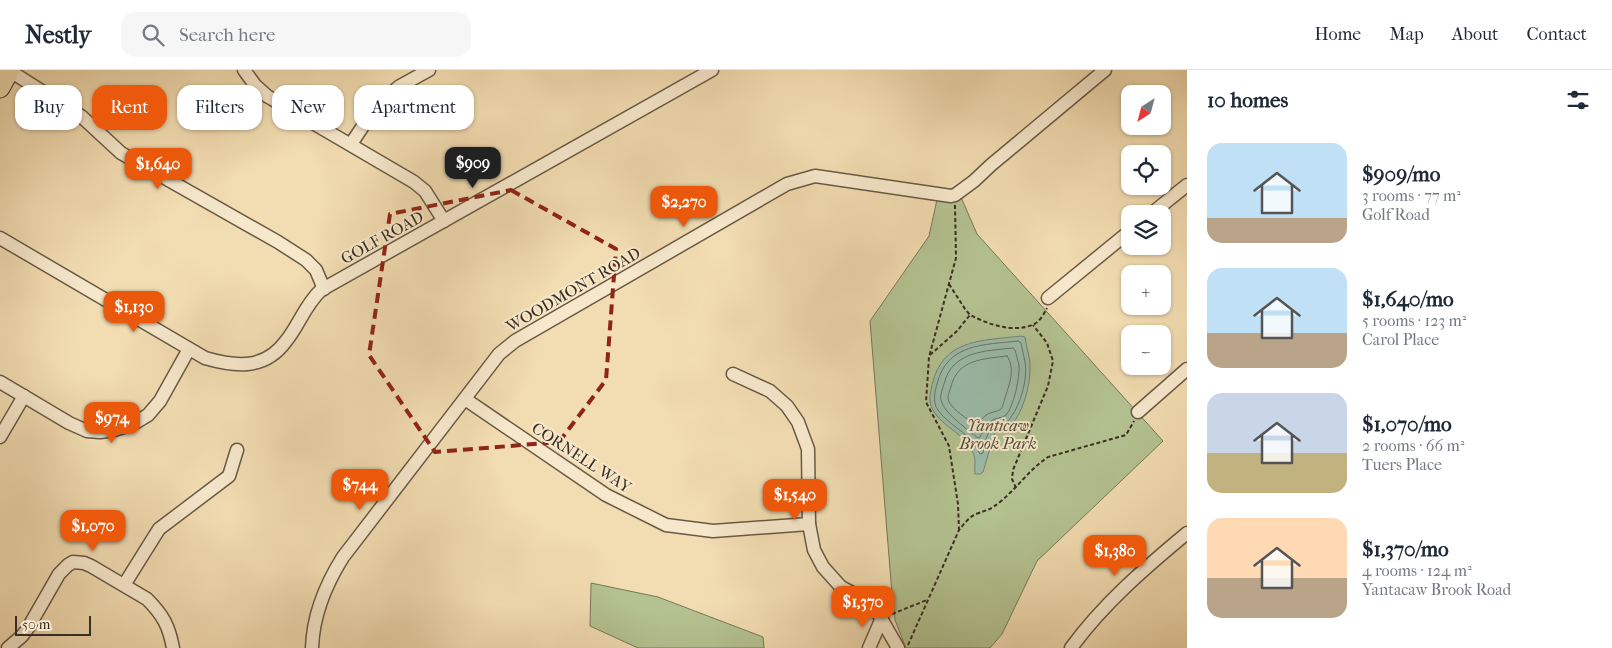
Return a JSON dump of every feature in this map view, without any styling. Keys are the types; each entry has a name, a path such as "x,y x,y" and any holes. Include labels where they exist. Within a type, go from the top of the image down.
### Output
{"street":[{"path":"244,70 255,85 267,96 414,182 425,191 444,221"},
{"path":"351,144 377,105 400,86 429,70"},
{"name":"GOLF ROAD","path":"189,349 205,358 225,364 244,365 259,362 274,354 286,342 312,298 324,289 712,70"},
{"path":"955,195 1105,70"},
{"path":"5,78 81,116 121,152 306,260 316,270 324,289"},
{"name":"WOODMONT ROAD","path":"312,648 319,607 325,590 342,556 499,354 514,341 787,184 814,176 951,196 955,195"},
{"path":"1162,205 1187,184"},
{"path":"0,238 189,349 160,401 148,416 133,424 100,432 87,430 69,423 0,382"},
{"path":"1048,298 1121,238"},
{"path":"1138,412 1187,369"},
{"path":"733,374 770,391 787,406 798,422 808,449 808,524 814,550 823,566 841,587 875,608 898,648"},
{"path":"0,437 24,396"},
{"name":"CORNELL WAY","path":"465,399 606,495 666,525 714,531 808,524"},
{"path":"124,585 159,529 229,476 236,450"},
{"path":"1071,648 1082,632 1127,585 1187,533"},
{"path":"8,648 28,628 59,574 68,565 78,562 84,563 147,599 161,615 170,631 173,648"},
{"path":"869,648 882,618"}],"path":[{"path":"955,195 956,258 929,357 926,402 950,446 958,504 959,530"},
{"path":"949,284 970,315 991,324 1014,328 1033,325 1043,316 1048,305 1048,298"},
{"path":"929,357 957,331 970,315"},
{"path":"1016,488 1012,479 1013,470 1048,386 1053,361 1047,343 1033,325"},
{"path":"907,648 959,530 975,514 990,510 1016,488 1039,463 1048,457 1126,435 1138,412"},
{"path":"882,618 927,600"}],"highlighted area":[{"path":"511,190 616,249 606,380 559,442 435,452 369,355 390,214"}],"green space":[{"name":"Yanticaw Brook Park","path":"957,188 977,234 1163,441 1037,561 1002,634 990,648 906,648 895,620 892,594 870,321 929,236 938,195"},
{"path":"591,583 658,597 763,637 764,648 638,648 590,626"}],"water":[{"path":"1025,337 1030,363 1026,396 1016,420 1011,426 997,430 983,472 975,474 975,457 971,448 937,416 931,407 932,385 937,370 945,358 955,350 966,345 979,341"}]}
